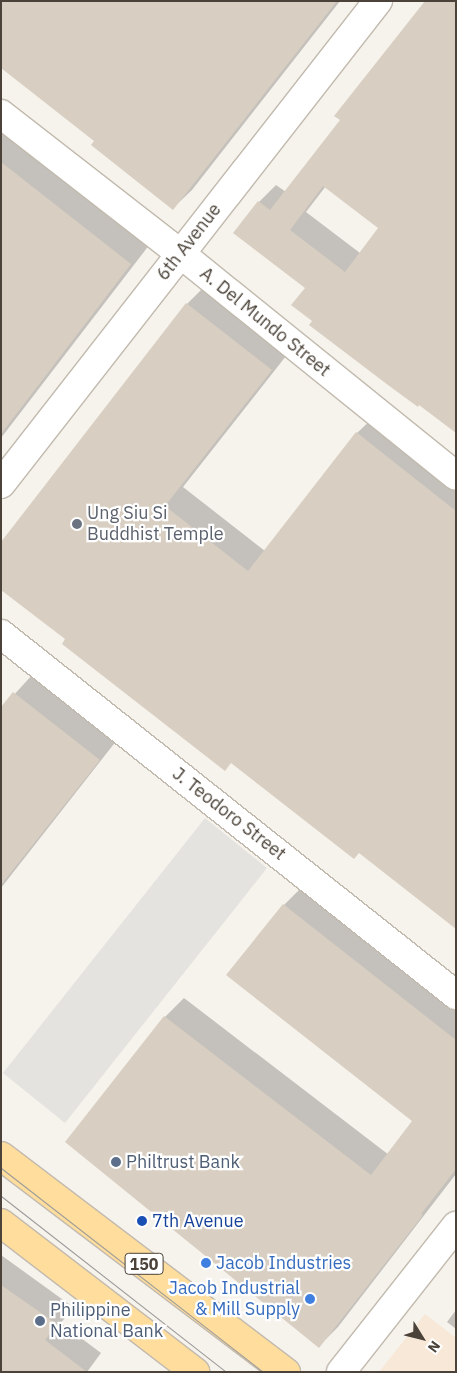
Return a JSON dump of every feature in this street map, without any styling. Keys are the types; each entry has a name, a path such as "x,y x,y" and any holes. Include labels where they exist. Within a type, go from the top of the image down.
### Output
{"main road":[{"name":"150","path":"1,1156 286,1372"},
{"path":"1,1223 195,1372"}],"street":[{"name":"6th Avenue","path":"1,484 378,1"},
{"name":"A. Del Mundo Street","path":"1,114 181,254 456,476"},
{"name":"J. Teodoro Street","path":"5,645 456,995"},
{"path":"341,1372 456,1226"}],"shaded area":[{"path":"205,818 267,868 65,1123 3,1073"},
{"path":"425,1314 456,1338 456,1372 379,1372"}],"building":[{"path":"1,1 337,1 173,210 91,145 94,141 1,68"},
{"path":"425,1 456,1 456,433 419,405 418,407 388,385 309,325 312,321 291,305 305,288 233,233 258,201 270,210 340,120 334,116","holes":["323,186 378,228 345,272 290,230"]},
{"path":"1,162 131,264 1,434"},
{"path":"186,303 272,370 165,506 248,571 356,432 456,511 456,929 359,853 354,859 231,763 225,771 62,644 65,639 1,590 1,542"},
{"path":"13,692 100,760 1,885 1,707"},
{"path":"283,904 456,1040 456,1169 421,1214 423,1215 319,1348 65,1142 164,1016 371,1175 412,1121 226,975"},
{"path":"1,1285 57,1324 45,1340 87,1372 1,1372"}],"tram line":[{"path":"1,1168 263,1372"},
{"path":"1,1196 226,1372"}],"place":[{"name":"Ung Siu Si Buddhist Temple","path":"77,524"},
{"name":"Philtrust Bank","path":"116,1162"},
{"name":"7th Avenue","path":"142,1221"},
{"name":"Jacob Industries","path":"206,1263"},
{"name":"Jacob Industrial & Mill Supply","path":"310,1299"},
{"name":"Philippine National Bank","path":"40,1321"}]}
